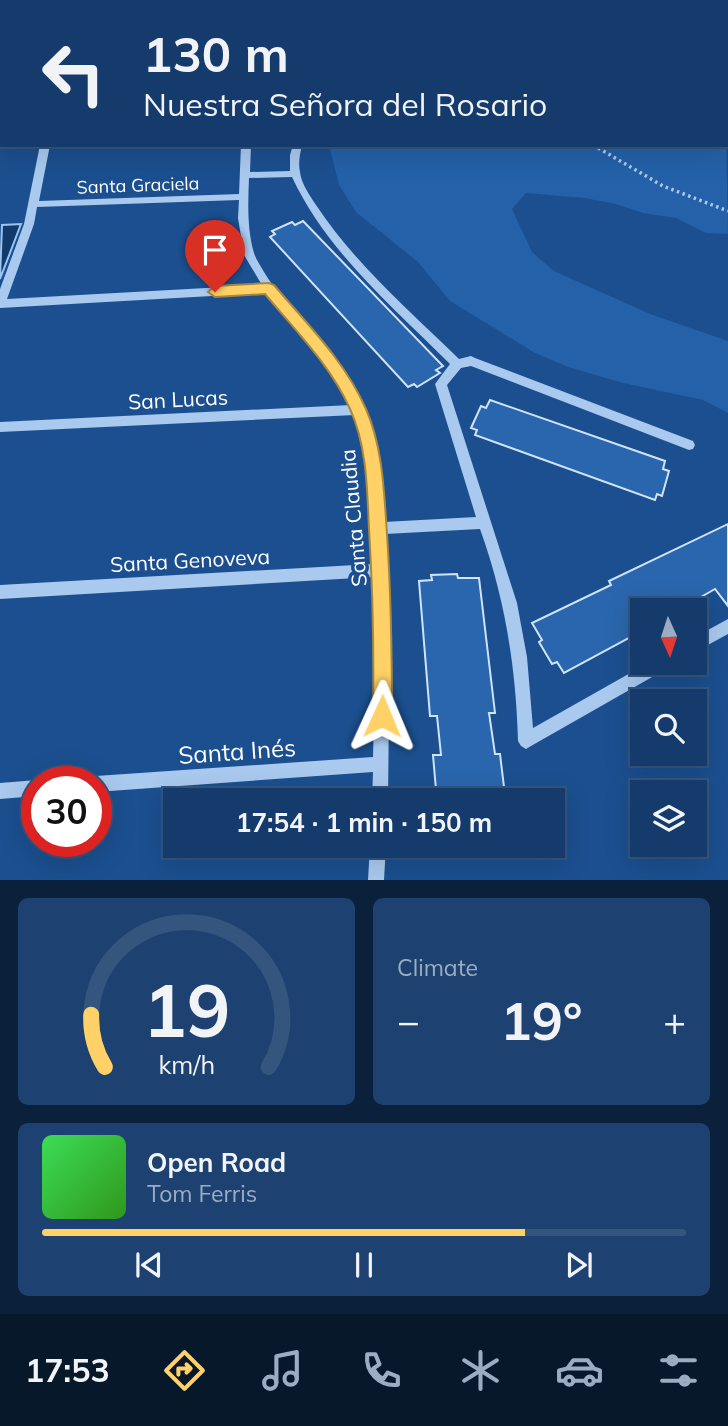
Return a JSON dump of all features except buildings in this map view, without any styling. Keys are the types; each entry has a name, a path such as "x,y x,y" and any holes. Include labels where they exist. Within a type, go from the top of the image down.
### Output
{"street":[{"path":"45,147 29,224 0,304 269,289"},
{"name":"Santa Claudia","path":"246,147 243,197 247,247 257,272 331,362 359,410 373,460 382,570 381,788"},
{"path":"298,147 295,155 295,174 305,198 329,230 457,364"},
{"path":"244,176 295,174"},
{"name":"Santa Graciela","path":"33,204 243,197"},
{"path":"484,523 441,384 457,364 471,362 689,445"},
{"name":"San Lucas","path":"0,427 359,410"},
{"name":"Santa Genoveva","path":"0,592 382,570"},
{"name":"Santa Inés","path":"112,783 382,764"},
{"path":"0,791 21,789"},
{"path":"376,880 377,858"}],"lane":[{"path":"378,528 484,523 497,555 516,624 525,700 526,741 640,676"},
{"path":"707,638 728,626"}],"path":[{"path":"596,147 663,186 728,211"}],"shaded area":[{"path":"726,147 728,234 706,233 676,218 643,213 584,198 526,193 512,209 532,252 554,271 650,314 728,341 728,413 703,400 623,383 568,367 535,353 450,301 418,262 356,212 339,185 330,149"},
{"path":"21,224 0,279 2,225"}],"route":[{"path":"215,292 269,289 338,371 365,425 373,460 382,570 382,716"}]}
